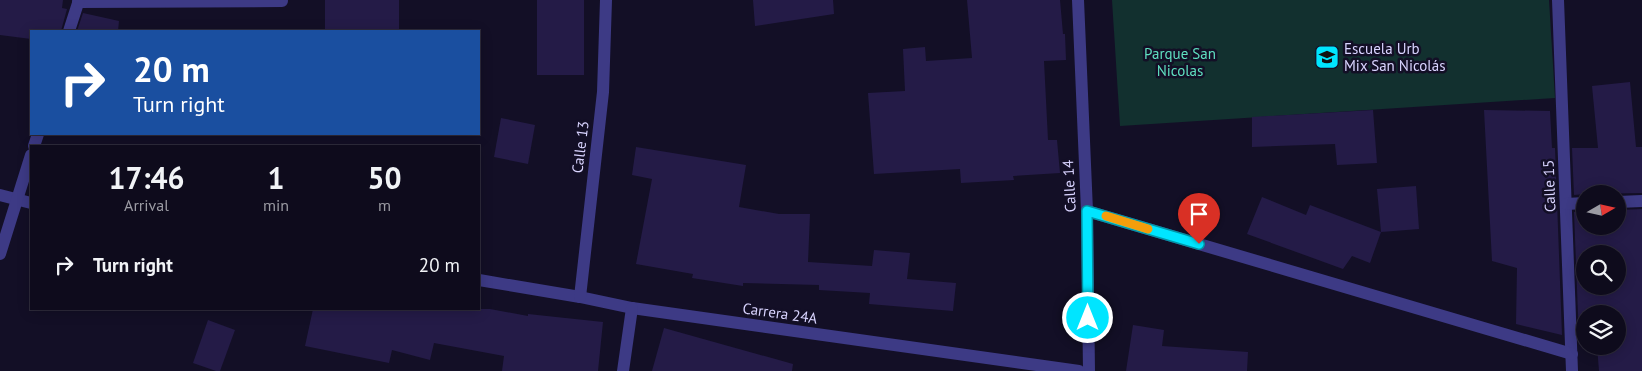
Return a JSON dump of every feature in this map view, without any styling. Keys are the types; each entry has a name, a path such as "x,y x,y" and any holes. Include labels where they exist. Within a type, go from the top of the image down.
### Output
{"street":[{"name":"Calle 13","path":"580,297 603,92 606,0"},
{"name":"Calle 14","path":"1078,0 1087,211 1089,371"},
{"name":"Calle 15","path":"1558,0 1572,371"},
{"path":"69,30 78,1 282,1"},
{"path":"0,254 30,158"},
{"path":"0,195 30,203"},
{"path":"1626,202 1642,201"},
{"path":"1566,204 1576,203"},
{"path":"1087,211 1572,354"},
{"name":"Carrera 24A","path":"480,280 632,308 1079,371"},
{"path":"623,371 632,308"}],"green space":[{"name":"Parque San Nicolas","path":"1112,0 1549,0 1555,98 1120,126"}],"building":[{"path":"0,0 63,0 62,8 67,9 61,30 30,30 30,39 0,35"},
{"path":"325,0 399,0 399,30 325,30"},
{"path":"537,0 584,0 584,75 537,75"},
{"path":"753,0 833,0 834,14 755,26"},
{"path":"967,0 1060,0 1063,34 1065,34 1066,60 1044,61 1048,140 1057,140 1060,173 1013,176 1014,180 961,183 960,169 874,174 868,93 905,91 903,49 925,47 926,61 972,58"},
{"path":"83,13 119,21 118,30 77,30"},
{"path":"1630,82 1636,147 1642,147 1642,193 1626,193 1626,185 1576,185 1576,195 1574,195 1572,148 1598,148 1592,86"},
{"path":"1373,110 1377,163 1337,165 1335,144 1252,147 1252,117"},
{"path":"1484,110 1550,111 1552,148 1555,148 1562,335 1516,324 1517,268 1492,261"},
{"path":"501,118 535,125 528,164 494,157"},
{"path":"636,147 746,165 739,207 779,214 810,214 808,262 872,266 874,250 910,253 907,279 956,283 953,311 869,304 870,293 819,290 819,285 743,283 743,286 692,278 693,274 636,264 652,179 632,175"},
{"path":"1416,186 1419,229 1381,232 1377,189"},
{"path":"1262,197 1306,215 1310,205 1381,232 1370,263 1352,256 1343,269 1247,234"},
{"path":"1642,209 1642,371 1599,371 1598,355 1626,355 1626,305 1578,305 1577,295 1626,295 1626,245 1576,245 1576,263 1574,212 1576,212 1576,235 1626,235 1626,210"},
{"path":"490,309 528,316 528,314 603,322 598,371 502,371 504,356 434,343 430,360 392,350 389,363 305,346 313,310"},
{"path":"208,320 235,330 220,371 193,363"},
{"path":"1133,325 1164,330 1162,346 1248,352 1247,371 1126,371"},
{"path":"664,328 793,364 792,371 652,371"}],"slow traffic":[{"path":"1106,216 1148,229"}],"place":[{"name":"Escuela Urb Mix San Nicolás","path":"1327,57"}],"route":[{"path":"1088,318 1087,211 1199,244"}]}
